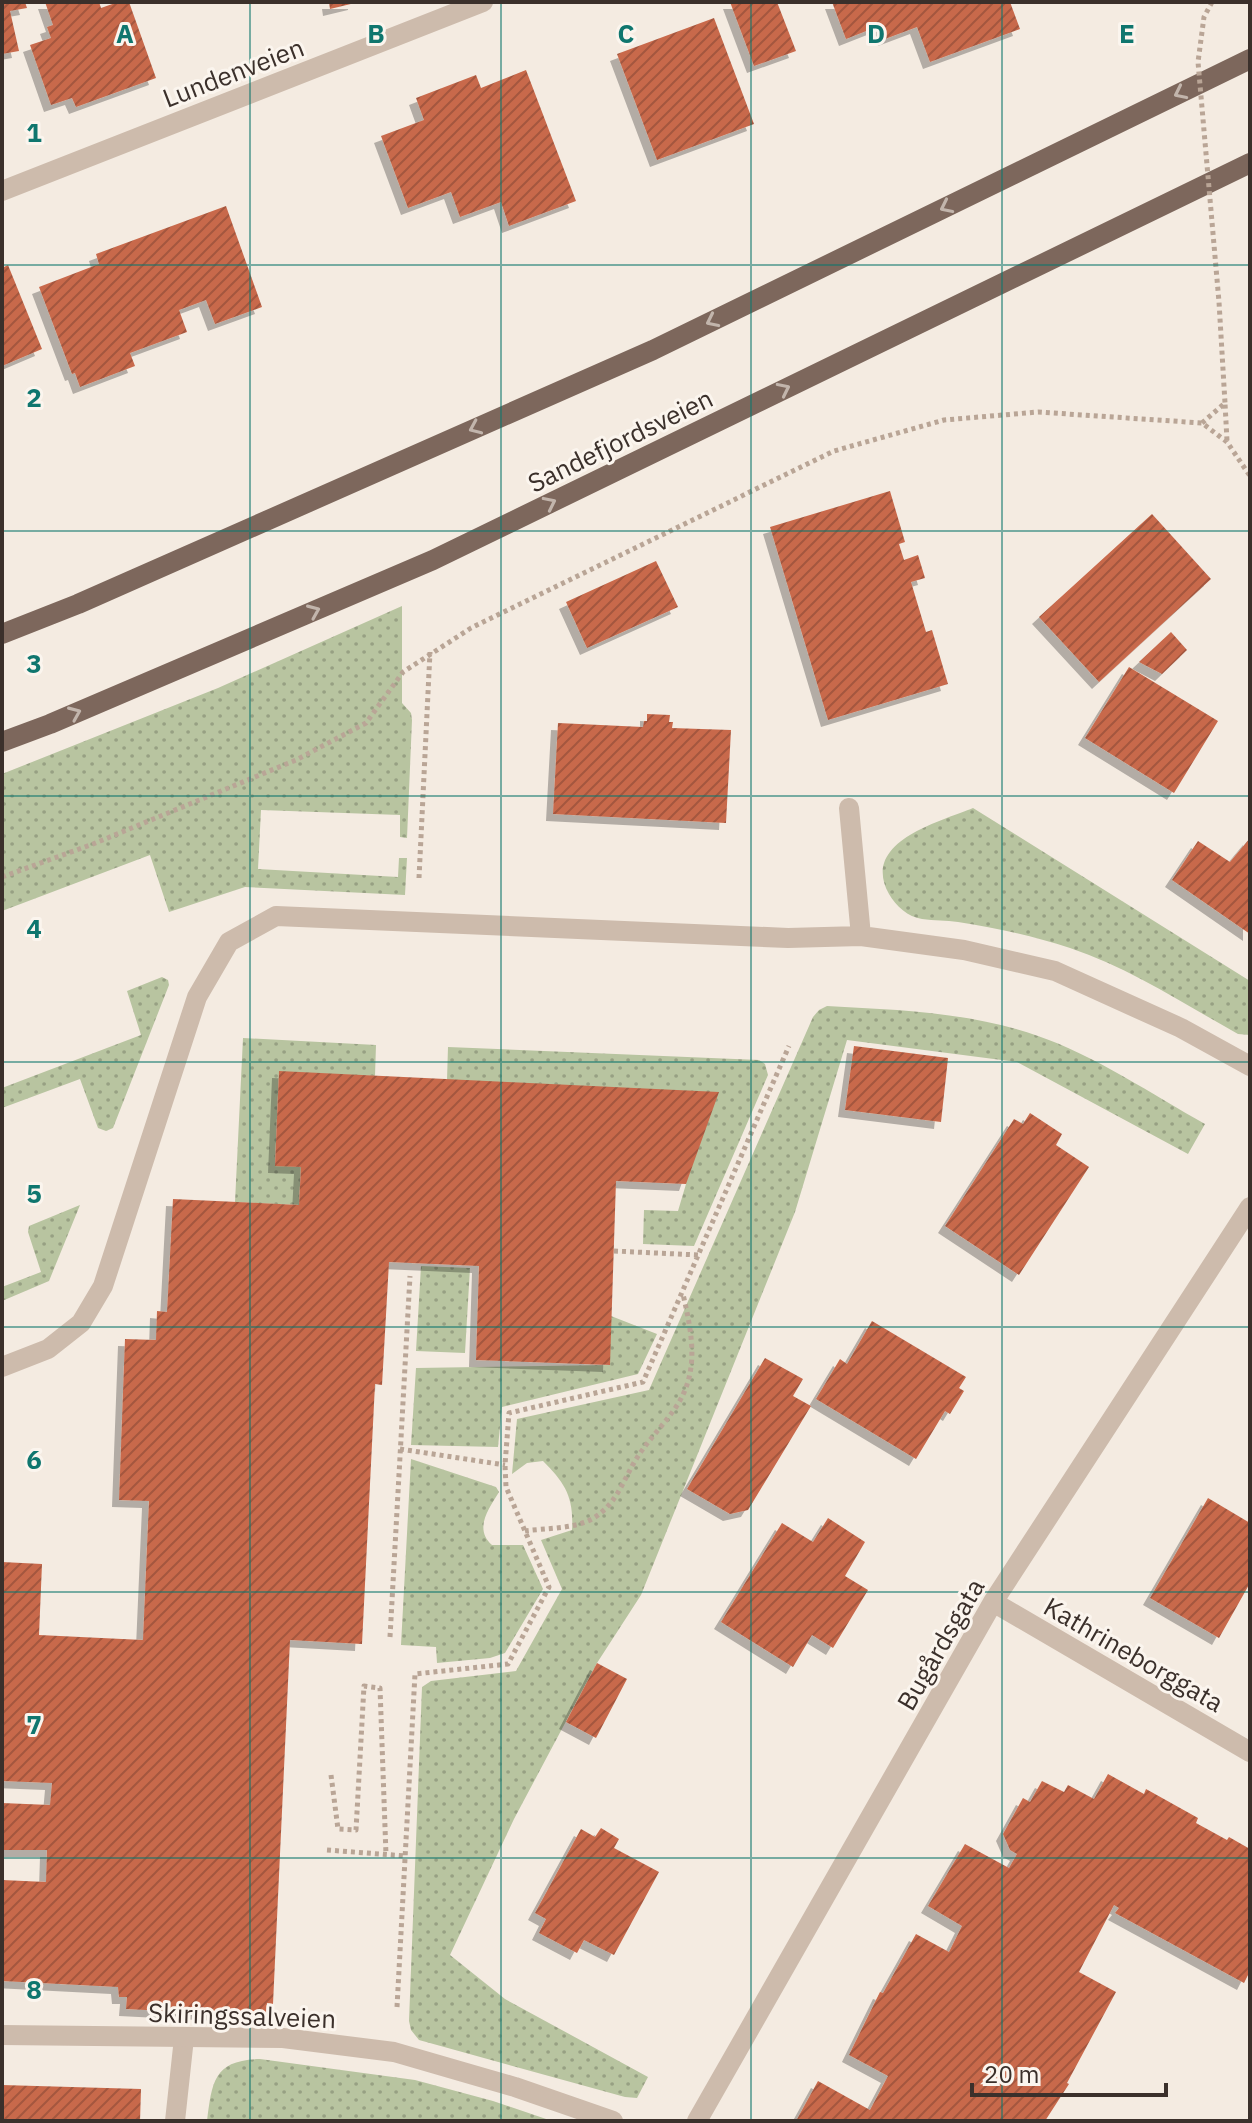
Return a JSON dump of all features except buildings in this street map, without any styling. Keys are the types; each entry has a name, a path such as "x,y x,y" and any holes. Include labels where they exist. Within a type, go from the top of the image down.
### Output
{"main road":[{"path":"2,634 78,604 653,350 1250,59"},
{"name":"Sandefjordsveien","path":"2,742 433,560 1250,163"}],"street":[{"name":"Lundenveien","path":"2,191 483,2"},
{"path":"849,808 861,936"},
{"path":"2,1367 48,1349 81,1323 103,1286 197,997 229,942 276,916 788,938 861,936 964,950 1055,971 1181,1028 1250,1066"},
{"name":"Bugårdsgata","path":"697,2121 993,1602 1250,1207"},
{"name":"Kathrineborggata","path":"993,1602 1250,1752"},
{"name":"Skiringssalveien","path":"2,2035 283,2038 394,2052 515,2087 613,2121"},
{"path":"175,2121 184,2038"}],"path":[{"path":"1212,2 1204,17 1198,62 1219,302 1227,442"},
{"path":"1202,423 1225,403"},
{"path":"2,877 93,844 296,760 366,723 403,672 471,628 834,451 944,420 1038,412 1202,423 1227,442 1250,476"},
{"path":"416,922 430,652"},
{"path":"394,2052 415,1674 508,1664 549,1587 506,1487 509,1413 643,1382 789,1046"},
{"path":"614,1251 699,1255"},
{"path":"390,1637 410,1276"},
{"path":"525,1531 590,1521 610,1505 645,1446 674,1409 685,1391 692,1369 693,1343 682,1293"},
{"path":"400,1449 505,1465"},
{"path":"331,1775 338,1829 356,1830 364,1686 380,1688 386,1855"},
{"path":"327,1850 406,1856"}],"green space":[{"path":"402,606 402,703 411,713 412,720 407,838 400,837 400,815 261,810 258,869 398,877 399,858 407,858 405,895 245,887 169,912 150,855 2,911 2,774 218,688"},
{"path":"973,808 1250,981 1250,1035 1238,1034 1135,976 1070,948 1001,930 917,918 903,910 889,894 883,876 885,861 907,837"},
{"path":"162,977 168,980 169,985 113,1128 106,1131 98,1128 80,1079 2,1108 2,1088 141,1035 127,991"},
{"path":"827,1006 960,1017 1038,1036 1080,1053 1205,1124 1188,1154 1017,1062 847,1040 795,1212 641,1595 597,1663 514,1819 450,1955 505,1999 648,2077 637,2098 625,2097 419,2040 411,2030 409,2021 422,1687 431,1681 516,1671 562,1589 541,1540 572,1530 570,1499 557,1476 543,1461 527,1463 512,1474 517,1419 649,1390 813,1017"},
{"path":"243,1038 376,1045 375,1076 279,1072 275,1165 301,1167 299,1205 235,1202"},
{"path":"448,1047 759,1060 765,1064 768,1075 694,1246 643,1244 644,1210 678,1211 686,1184 447,1080"},
{"path":"80,1205 49,1281 2,1301 2,1287 41,1272 28,1232 29,1226"},
{"path":"421,1266 470,1268 465,1353 416,1351"},
{"path":"611,1316 657,1334 638,1374 502,1407 498,1447 411,1445 416,1368 609,1365"},
{"path":"411,1459 496,1487 499,1492 483,1526 487,1539 492,1545 523,1545 543,1589 505,1653 490,1658 437,1663 436,1647 401,1645"},
{"path":"260,2059 415,2080 552,2121 207,2121 218,2075 233,2063"}]}
